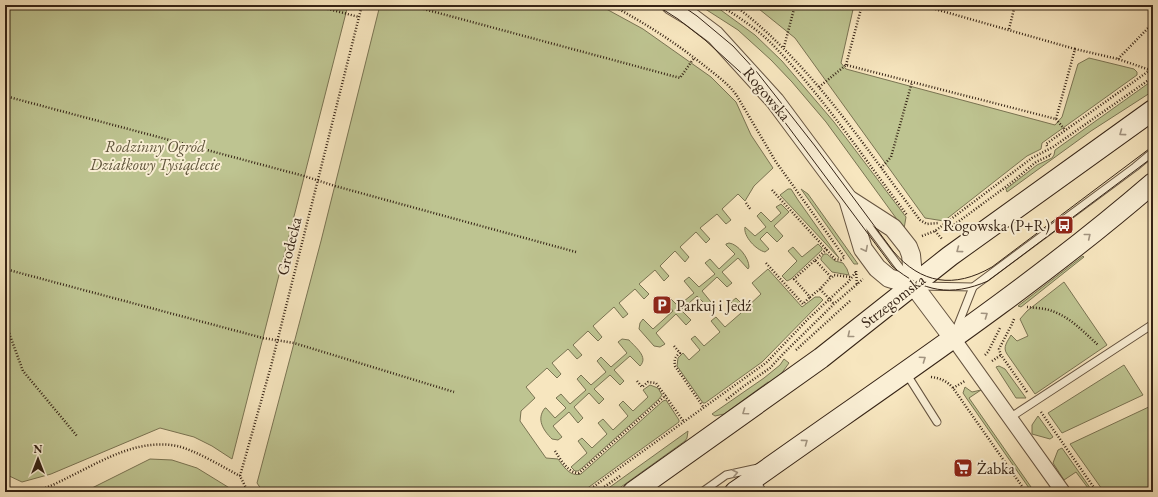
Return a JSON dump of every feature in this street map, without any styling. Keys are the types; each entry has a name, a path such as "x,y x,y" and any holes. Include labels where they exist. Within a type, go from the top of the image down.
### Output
{"main road":[{"name":"Strzegomska","path":"633,492 821,358 956,252 1153,110"},
{"path":"735,492 759,485 774,465 953,338 1052,265 1153,182"}],"street":[{"name":"Rogowska","path":"671,5 691,17 715,35 737,58 775,101 848,199 892,228 908,247 911,255 914,286 889,278 877,268 863,249 848,199"},
{"path":"914,286 972,363 1063,492"}],"lane":[{"path":"953,338 973,287 1153,152"},
{"path":"914,286 973,287"},
{"path":"1011,417 1153,324"},
{"path":"905,371 937,422"},
{"path":"702,492 726,474 774,465"}],"path":[{"path":"313,5 359,17"},
{"name":"Grodecka","path":"240,476 278,340 362,5"},
{"path":"409,5 680,78 694,58"},
{"path":"611,5 642,21 664,35 725,83 737,96 776,162 849,263"},
{"path":"719,5 746,22 768,40 814,92 910,218"},
{"path":"734,5 758,23 806,70 842,115 920,220 927,224"},
{"path":"784,47 795,5"},
{"path":"819,87 846,65 862,5"},
{"path":"921,5 932,6 1075,49 1118,58 1152,69"},
{"path":"1009,30 1015,5"},
{"path":"1118,58 1153,23"},
{"path":"1056,119 1075,49"},
{"path":"846,65 1056,119 1065,130"},
{"path":"1047,146 1046,144 1065,130 1152,69"},
{"path":"920,230 924,235 935,232 1032,158 1054,147 1153,77"},
{"path":"881,168 891,157 912,82"},
{"path":"5,96 318,180 335,186 576,252"},
{"path":"953,233 946,229 1011,183 1036,162 1051,156 1049,153"},
{"path":"772,190 835,259 841,260 845,257"},
{"path":"746,203 751,210"},
{"path":"924,226 927,224 939,223"},
{"path":"935,232 942,239"},
{"path":"810,297 794,279 827,249"},
{"path":"814,260 832,278"},
{"path":"766,263 803,304 834,275 852,277"},
{"path":"5,269 263,338 294,343 454,392"},
{"path":"586,492 767,362 856,272 858,284"},
{"path":"723,403 770,368 834,304 864,279"},
{"path":"820,289 834,304"},
{"path":"794,353 851,300"},
{"path":"1026,307 1052,311 1065,318 1098,345 1106,355"},
{"path":"1015,316 999,348 1001,355 1097,492"},
{"path":"5,322 23,371 77,436"},
{"path":"972,363 988,352 1000,330 1001,323"},
{"path":"674,346 680,352 674,361 675,366 704,408"},
{"path":"992,362 1001,355"},
{"path":"637,381 642,387 648,382 656,383 684,422"},
{"path":"953,388 1026,492"},
{"path":"555,451 572,472 579,473 666,396"},
{"path":"5,487 16,492 30,492 45,488 113,456 138,447 157,445 178,446 201,455 240,476 248,492"},
{"path":"597,492 623,474"}],"green space":[{"name":"Rodzinny Ogród Działkowy Tysiąclecie","path":"5,5 348,5 232,459 212,446 194,437 160,428 51,474 22,482 5,474"},
{"path":"380,5 599,5 643,29 711,77 736,102 751,135 773,168 754,186 745,201 738,194 722,209 731,220 726,224 717,214 700,228 710,239 706,243 696,232 680,247 689,257 685,262 675,251 660,266 669,276 664,281 655,270 639,284 649,294 644,299 635,289 619,303 628,314 623,318 614,307 593,326 602,337 598,341 588,331 573,345 582,355 577,359 568,349 552,363 561,374 557,378 547,368 526,387 535,398 521,411 520,421 546,458 558,459 570,473 577,475 581,474 663,401 666,400 679,420 679,422 582,492 263,492 257,483 321,241"},
{"path":"699,5 713,5 718,8 755,35 782,61 834,122 906,217 904,229 826,122 792,82 771,60 738,30"},
{"path":"754,5 854,5 841,63 846,69 1055,125 1062,117 1078,64 1089,58 1134,69 1137,72 1137,75 1042,143 1041,149 1027,156 944,221 925,218 795,38"},
{"path":"1153,80 1153,91 1091,131 1007,192 1006,189 1037,165 1052,158 1055,150"},
{"path":"788,189 791,189 839,258 780,195"},
{"path":"801,189 808,194 858,264 854,264"},
{"path":"781,204 789,212 774,226 783,236 777,242 767,232 760,239 769,249 765,252 761,251 754,246 748,238 745,227 755,236 766,227 757,216 761,212 771,222 781,213 776,207"},
{"path":"729,243 736,246 742,252 749,263 748,269 738,258 722,272 732,283 727,287 717,277 702,291 711,302 707,306 697,296 681,310 691,320 686,325 676,314 656,333 665,344 660,347 654,346 639,329 640,323 643,319 653,329 673,311 664,300 668,296 678,306 694,293 684,281 689,277 699,287 715,274 705,263 710,259 719,269 735,254 726,245"},
{"path":"818,244 822,250 787,281 782,276 797,261 788,251 793,247 802,257"},
{"path":"824,254 827,254 835,261 843,263 849,275 832,272 821,260"},
{"path":"1083,256 1084,257 1021,307 1018,306"},
{"path":"768,269 802,307 815,297 820,297 823,300 762,362 703,403 677,366 678,358 683,353 689,360 700,350 691,339 695,336 704,346 720,332 711,321 716,317 725,327 741,313 731,302 736,298 746,308 761,294 752,283"},
{"path":"1064,282 1107,345 1035,394 1007,354 1005,346 1011,335 1017,341 1028,336 1020,319 1027,311"},
{"path":"622,339 629,340 640,352 643,359 640,366 630,356 614,370 624,381 620,385 610,375 594,389 604,399 599,404 589,393 574,407 583,418 578,423 569,412 553,426 562,437 558,440 552,439 543,428 541,420 542,412 546,408 555,418 566,408 556,398 561,394 570,404 586,390 577,379 581,375 591,385 606,372 597,361 601,357 611,367 627,353 618,342"},
{"path":"784,359 789,363 781,374 770,383 768,382 724,414 715,416 712,414 764,378 780,365"},
{"path":"1124,365 1143,395 1062,433 1048,413"},
{"path":"999,366 1005,369 1026,398 1016,398 996,367"},
{"path":"650,385 658,388 662,395 659,399 582,468 575,471 571,467 587,453 578,441 582,438 592,448 607,434 598,423 603,419 613,430 628,416 619,405 623,401 633,411 648,397 643,390"},
{"path":"965,387 972,392 981,390 969,398 1031,487 1029,488 963,393"},
{"path":"1153,405 1153,492 1104,492 1070,444"},
{"path":"1038,416 1053,437 1050,439 1032,434 1032,425"},
{"path":"688,431 685,441 614,492 603,492"},
{"path":"1062,448 1093,492 1091,492 1076,472 1064,480 1053,463 1058,450"},
{"path":"150,459 172,460 197,468 236,492 84,491"}],"tram line":[{"path":"656,5 678,19 705,40 749,80 772,105 892,266 915,282 926,286 950,290 975,286 988,281 1153,157"},
{"path":"681,5 697,16 733,46 756,71 815,146 893,251 915,271 939,280 964,278 978,274 992,267 1153,146"}],"place":[{"name":"Rogowska (P+R)","path":"1064,225"},
{"name":"Parkuj i Jedź","path":"662,305"},
{"name":"Żabka","path":"963,468"}]}
